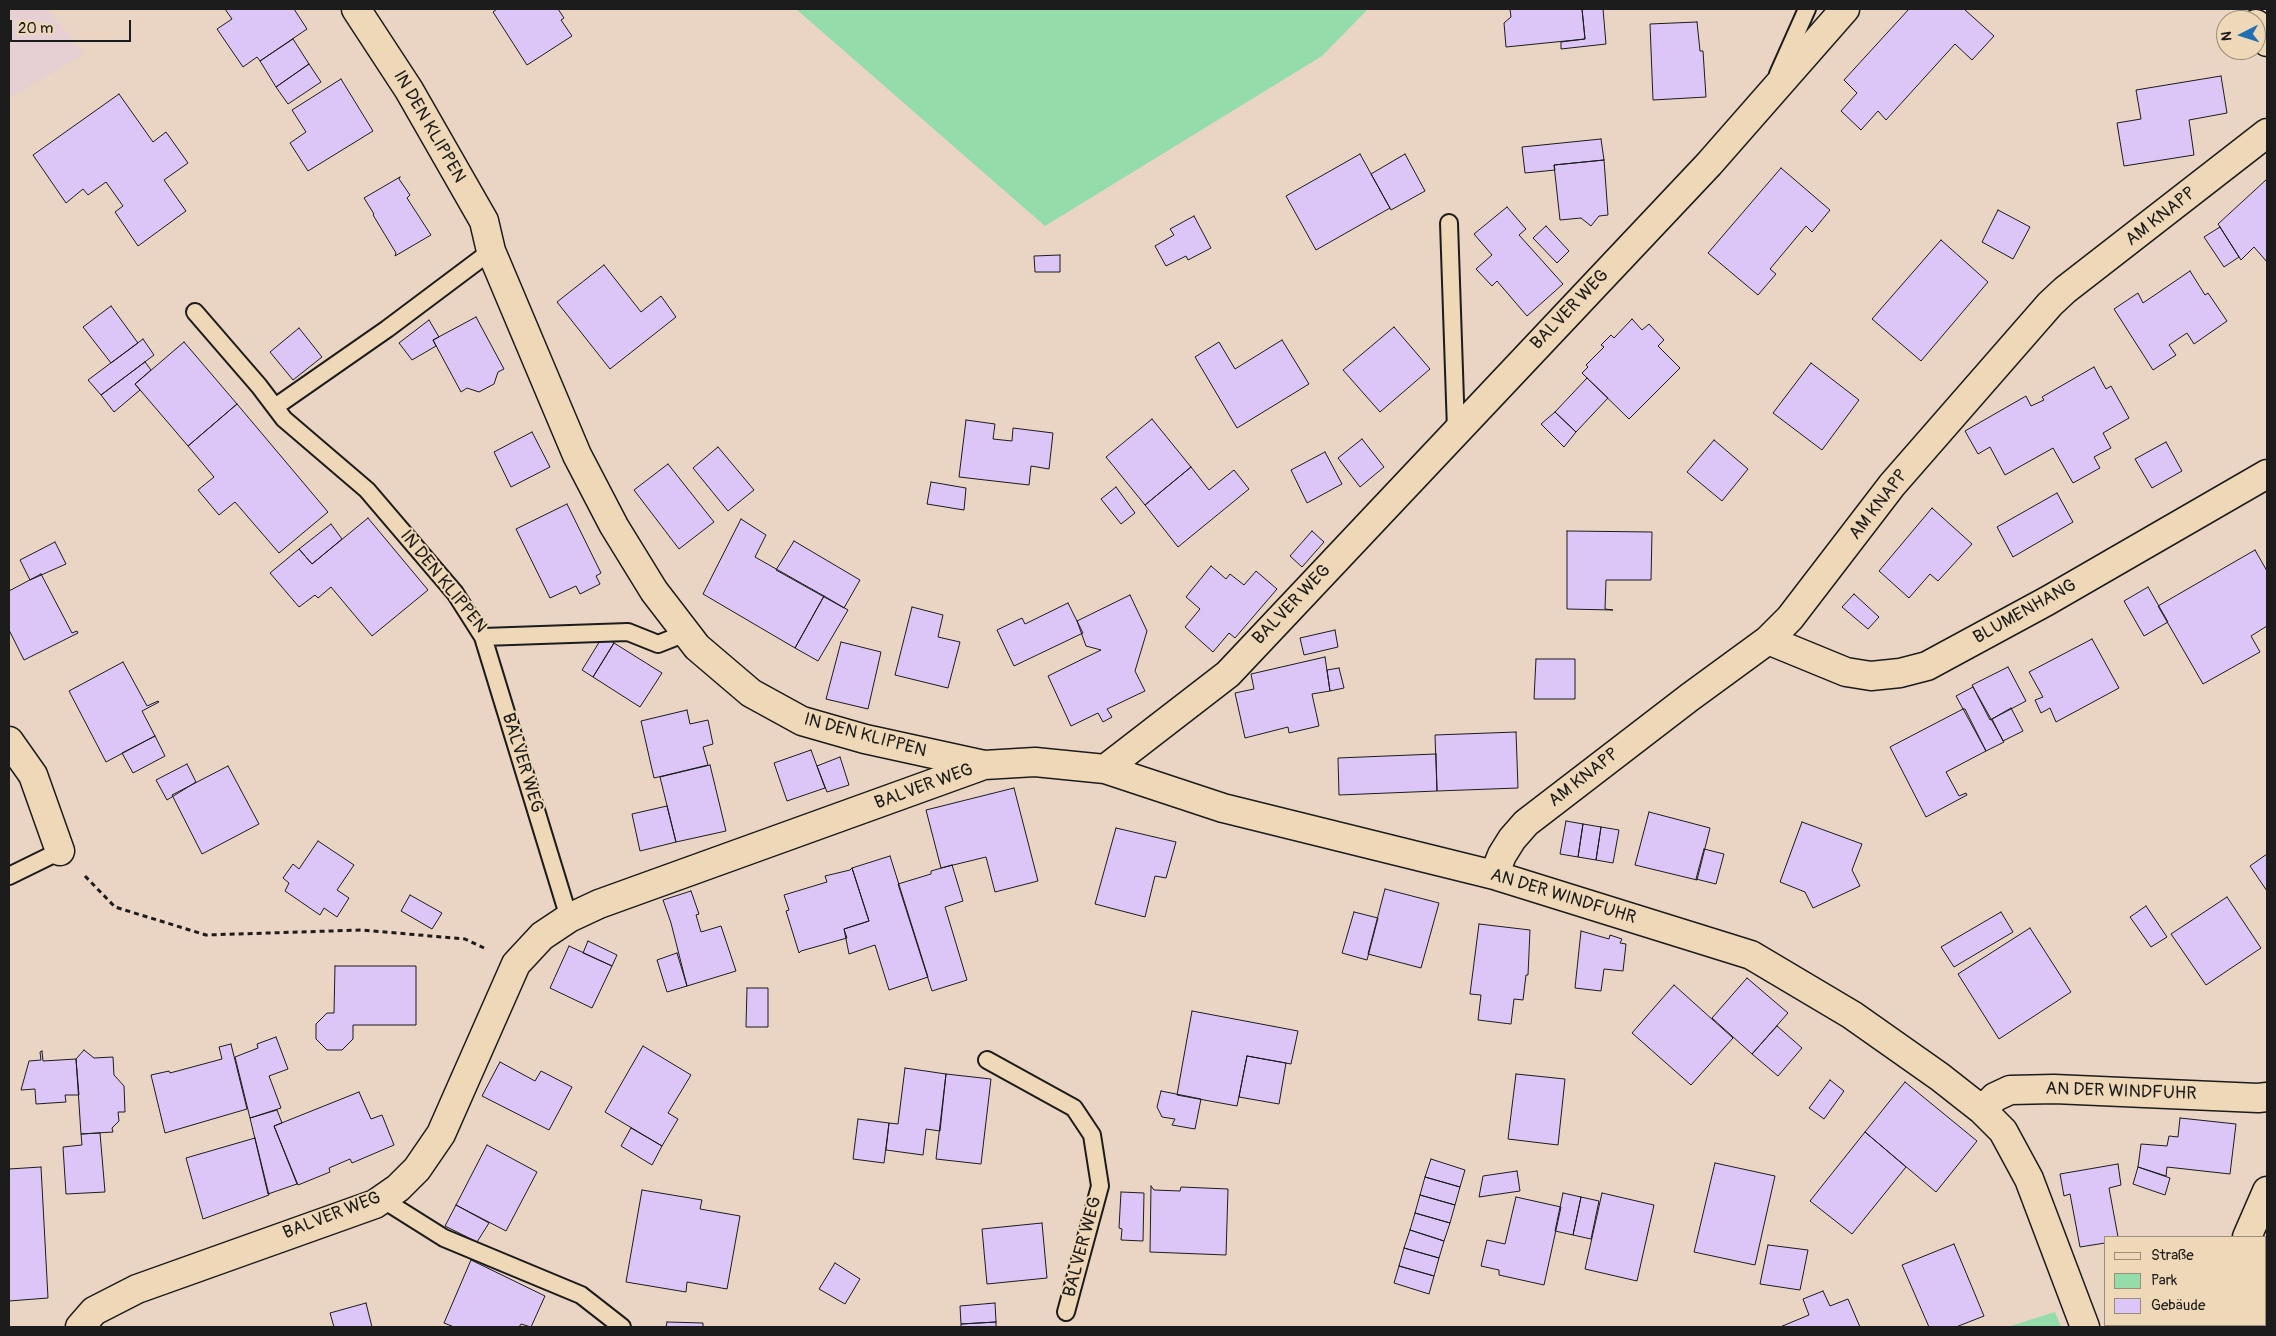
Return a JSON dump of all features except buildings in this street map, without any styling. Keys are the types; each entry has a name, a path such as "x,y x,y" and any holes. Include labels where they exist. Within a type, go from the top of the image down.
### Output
{"street":[{"name":"IN DEN KLIPPEN","path":"356,9 408,90 484,221 491,250 576,456 614,526 654,591 697,647 751,693 802,721 865,739 984,765"},
{"name":"BALVER WEG","path":"80,1327 94,1311 137,1289 375,1204 398,1188 416,1169 441,1134 516,964 542,936 570,918 600,904 984,765 1035,762 1105,769 1228,674 1456,430 1709,164 1845,9"},
{"name":"AM KNAPP","path":"1494,875 1502,855 1512,838 1526,823 1690,696 1768,640 1790,618 1815,588 1892,485 2050,304 2065,290 2267,134"},
{"name":"BLUMENHANG","path":"1768,640 1846,672 1871,676 1900,674 1927,666 2047,601 2267,474"},
{"path":"9,741 33,776 60,851"},
{"name":"AN DER WINDFUHR","path":"1105,769 1223,808 1494,875 1751,955 1852,1015 1940,1076 1982,1110 2003,1131 2029,1178 2085,1327"},
{"name":"AN DER WINDFUHR","path":"1982,1110 1995,1097 2010,1090 2054,1089 2258,1098 2267,1096"},
{"path":"2247,1236 2267,1191"}],"lane":[{"path":"1768,97 1807,9"},
{"path":"1449,223 1456,430"},
{"path":"275,407 387,330 491,250"},
{"name":"IN DEN KLIPPEN","path":"195,312 284,419 367,490 455,594 483,637 628,632 658,644 686,633"},
{"name":"BALVER WEG","path":"483,637 570,918"},
{"path":"9,876 60,851"},
{"name":"BALVER WEG","path":"987,1060 1074,1108 1092,1135 1100,1186 1066,1312"},
{"path":"382,1199 444,1238 581,1295 622,1327"}],"path":[{"path":"60,851 116,908 206,935 362,930 437,937 465,940 516,964"}],"shaded area":[{"path":"9,9 54,9 50,12 84,54 9,98"}],"green space":[{"path":"796,9 1368,9 1322,56 1045,226"},
{"path":"2055,1312 2061,1327 2007,1327"}]}
